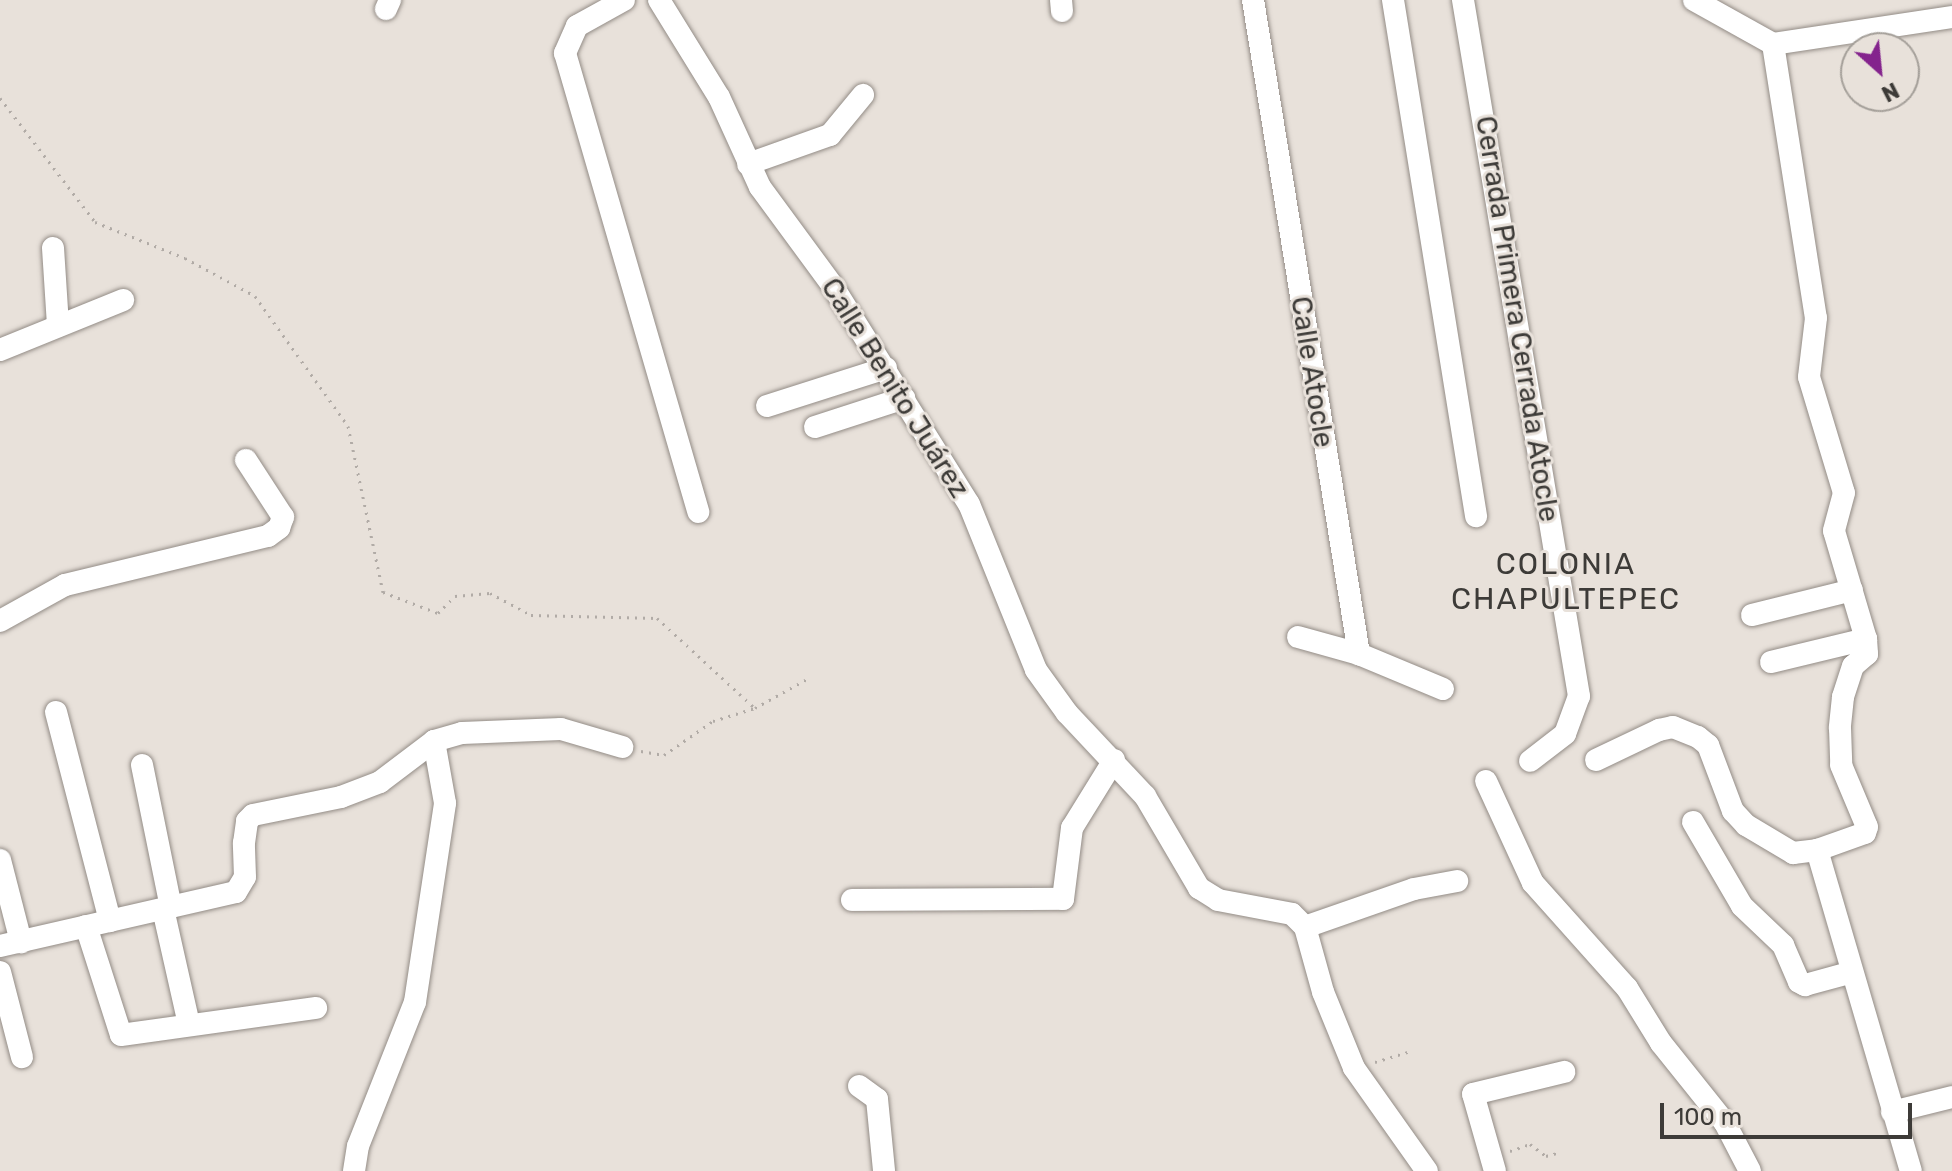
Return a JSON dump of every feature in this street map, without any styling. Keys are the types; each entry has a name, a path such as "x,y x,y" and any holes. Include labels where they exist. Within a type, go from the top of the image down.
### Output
{"street":[{"path":"624,0 577,26 565,53 698,512"},
{"name":"Calle Benito Juárez","path":"659,0 719,97 748,164 886,368 969,504 1036,670 1154,807 1199,888 1218,900 1292,914 1305,927"},
{"name":"Calle Atocle","path":"1253,0 1359,654"},
{"path":"1393,0 1476,516"},
{"name":"Cerrada Primera Cerrada Atocle","path":"1463,0 1579,696 1565,734 1530,761"},
{"path":"1694,0 1713,6 1773,44 1952,17"},
{"path":"1596,760 1659,730 1673,727 1698,737 1708,745 1733,811 1746,825 1793,853 1817,850 1865,833 1867,827 1841,765 1840,728 1843,697 1853,666 1867,654 1866,639 1834,531 1844,493 1809,377 1816,318 1773,44"},
{"path":"748,164 830,135 863,95"},
{"path":"53,248 58,326"},
{"path":"0,350 123,300"},
{"path":"767,406 886,368"},
{"path":"815,427 904,398"},
{"path":"0,621 65,585 268,536 283,517 246,460"},
{"path":"1752,615 1852,590"},
{"path":"1298,637 1359,654 1443,689"},
{"path":"1771,662 1866,639"},
{"path":"56,712 110,921"},
{"path":"0,860 10,944 236,892 242,886 247,821 253,815 341,797 380,782 434,741 462,733 561,729 622,747"},
{"path":"354,1171 358,1146 415,1002 445,803 434,741"},
{"path":"852,900 1063,899 1072,828 1114,760"},
{"path":"142,765 189,1024"},
{"path":"1486,781 1533,883 1561,920 1627,988 1661,1043 1725,1123 1750,1171"},
{"path":"1693,822 1742,906 1783,945 1799,982 1805,985 1849,973"},
{"path":"1817,850 1849,973 1911,1171"},
{"path":"1427,1171 1354,1068 1323,992 1305,927 1414,889 1457,881"},
{"path":"86,926 121,1035 316,1008"},
{"path":"0,972 22,1057"},
{"path":"1492,1164 1473,1094 1564,1072"},
{"path":"859,1086 877,1099 884,1171"},
{"path":"1892,1112 1952,1097"}],"path":[{"path":"0,98 95,222 185,258 255,296 348,426 383,592 438,613 455,596 490,593 531,615 657,618 755,708"},
{"path":"622,747 664,755 713,721 755,708 807,679"},
{"path":"1354,1068 1410,1051"},
{"path":"1492,1164 1530,1144 1546,1156 1557,1153"}],"district":[{"name":"COLONIA CHAPULTEPEC","path":"1566,581"}]}
